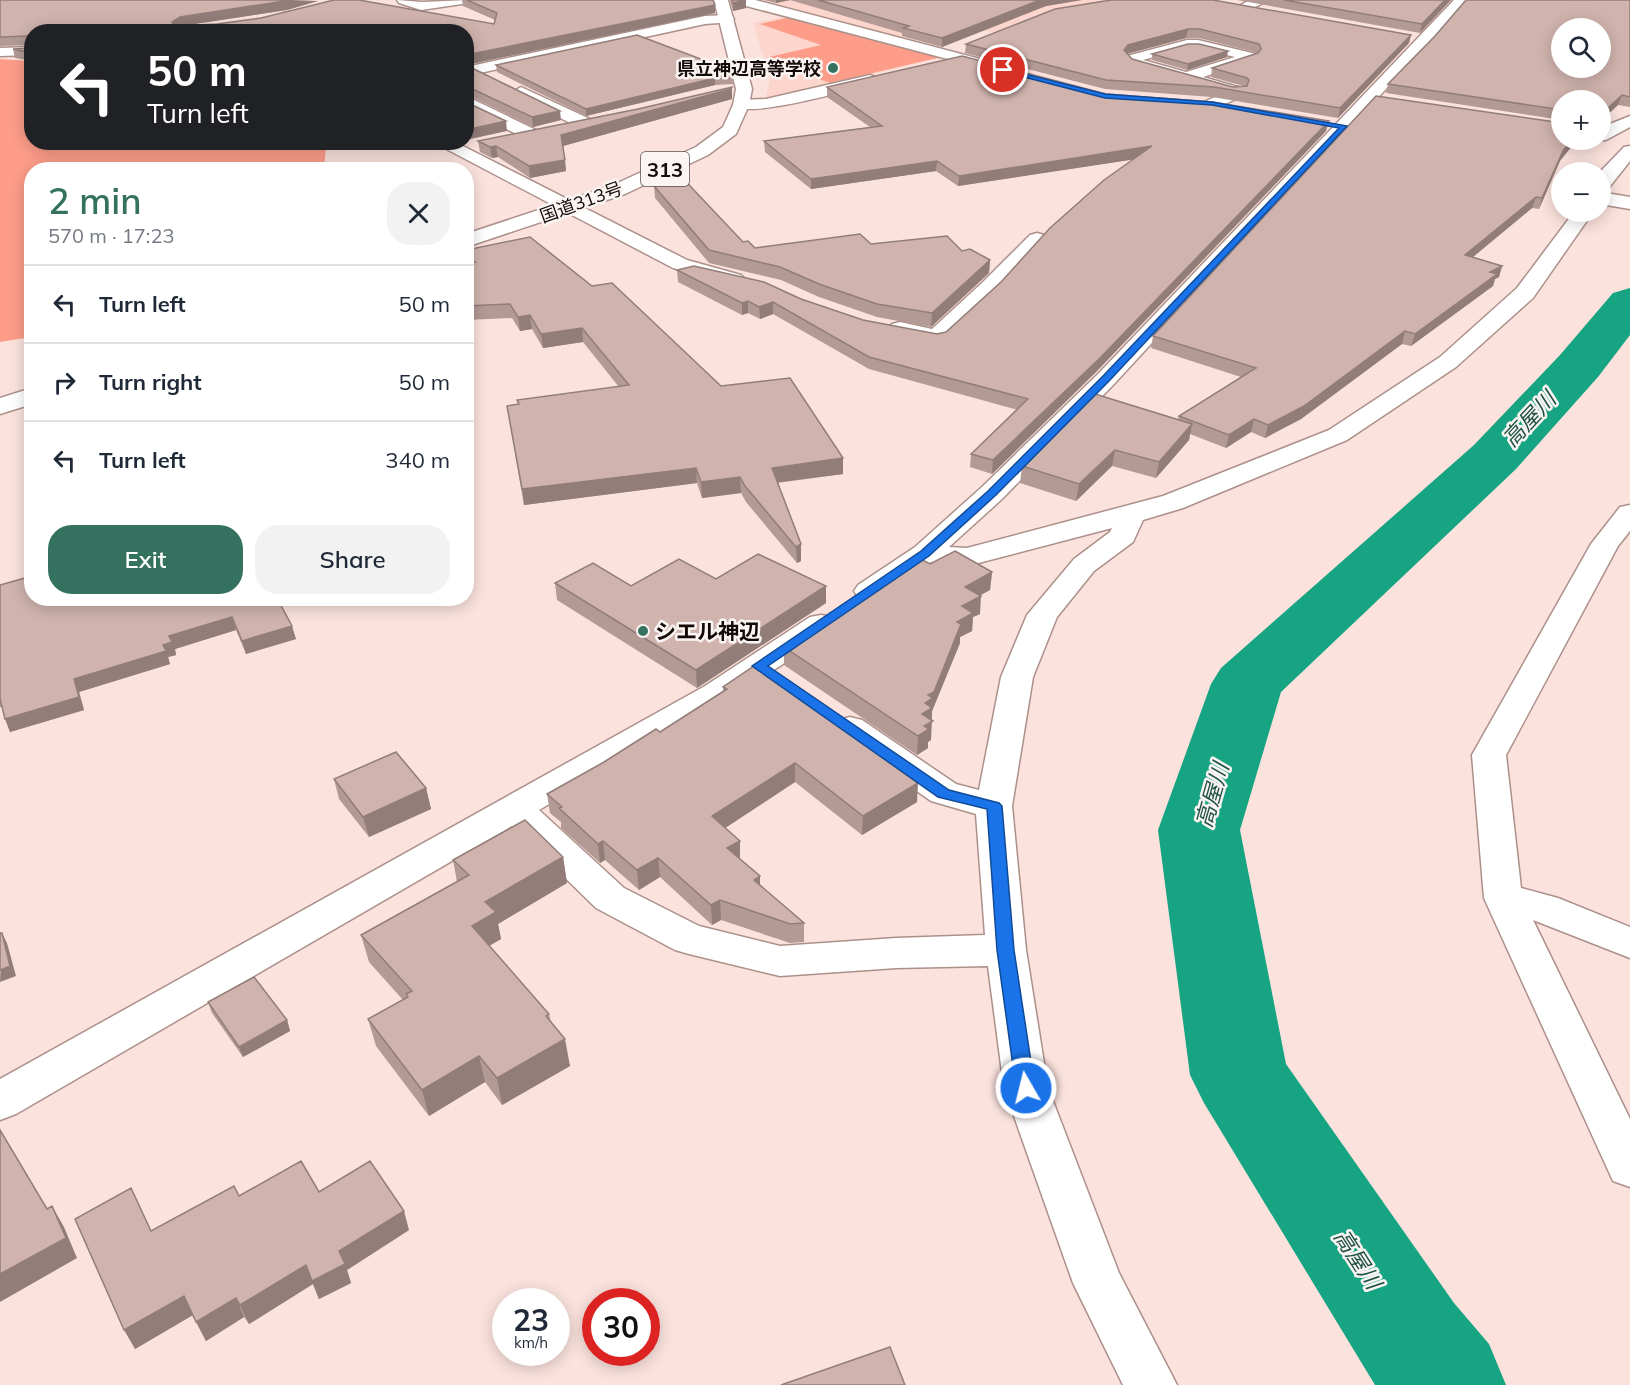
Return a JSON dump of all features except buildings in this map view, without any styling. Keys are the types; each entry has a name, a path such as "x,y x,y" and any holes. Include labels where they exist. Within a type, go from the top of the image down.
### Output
{"main road":[{"path":"404,0 421,6 462,0"},
{"path":"722,0 742,97"},
{"path":"740,0 943,53 964,52 1020,74"},
{"path":"0,1101 717,693 925,553 992,493 1107,378 1333,125 1370,98 1461,0"},
{"path":"1241,6 1266,6"},
{"path":"474,70 705,20 727,19"},
{"path":"1404,37 1426,40"},
{"path":"1187,77 1251,57 1198,44 1186,44 1132,59 1187,77 1239,92 1207,103 1235,108"},
{"path":"0,52 13,53 24,46"},
{"path":"927,66 964,52"},
{"path":"474,72 590,122 509,138"},
{"path":"725,91 766,104 881,77"},
{"name":"国道313号","path":"474,238 627,186 702,151 730,130 742,97"},
{"path":"1370,98 1393,101"},
{"path":"474,104 541,132"},
{"path":"1611,136 1630,121"},
{"path":"456,150 680,264 708,273 751,282"},
{"path":"1611,171 1630,151"},
{"path":"1611,200 1630,204"},
{"path":"925,553 967,557 1131,515 1173,502 1338,435 1448,362 1525,293 1576,222"},
{"path":"879,326 937,338 1037,239"},
{"path":"0,407 24,397"},
{"path":"1630,513 1605,544 1490,755 1503,898 1630,1167"},
{"path":"1131,515 1123,536 1084,565 1042,615 1017,677 994,806 1006,950 1026,1088 1098,1283 1151,1385"},
{"path":"759,666 788,686"},
{"path":"827,713 944,793 994,806"},
{"path":"515,808 610,898 689,939 780,961 896,953 1006,950"},
{"path":"1503,898 1544,908 1630,943"}],"shaded area":[{"name":"県立神辺高等学校","path":"748,0 1109,0 1035,15 995,33 968,27 910,42"},
{"name":"県立神辺高等学校","path":"788,16 946,57 772,98 766,97 770,79 753,23"},
{"name":"県立神辺高等学校","path":"791,17 941,57 830,83 768,61 769,57 821,45 760,24"},
{"path":"0,59 24,61 24,150 326,150 325,162 24,162 24,338 0,342"}],"waterway":[{"name":"高屋川","path":"1447,1385 1413,1342 1239,1075 1199,830 1247,684 1495,457 1579,366 1630,303"}],"place":[{"name":"県立神辺高等学校","path":"833,68"},
{"name":"シエル神辺","path":"643,631"}],"route":[{"path":"1003,70 1105,96 1212,104 1344,126 1107,378 992,493 925,553 759,666 944,793 994,806 1006,950 1026,1088"}]}
